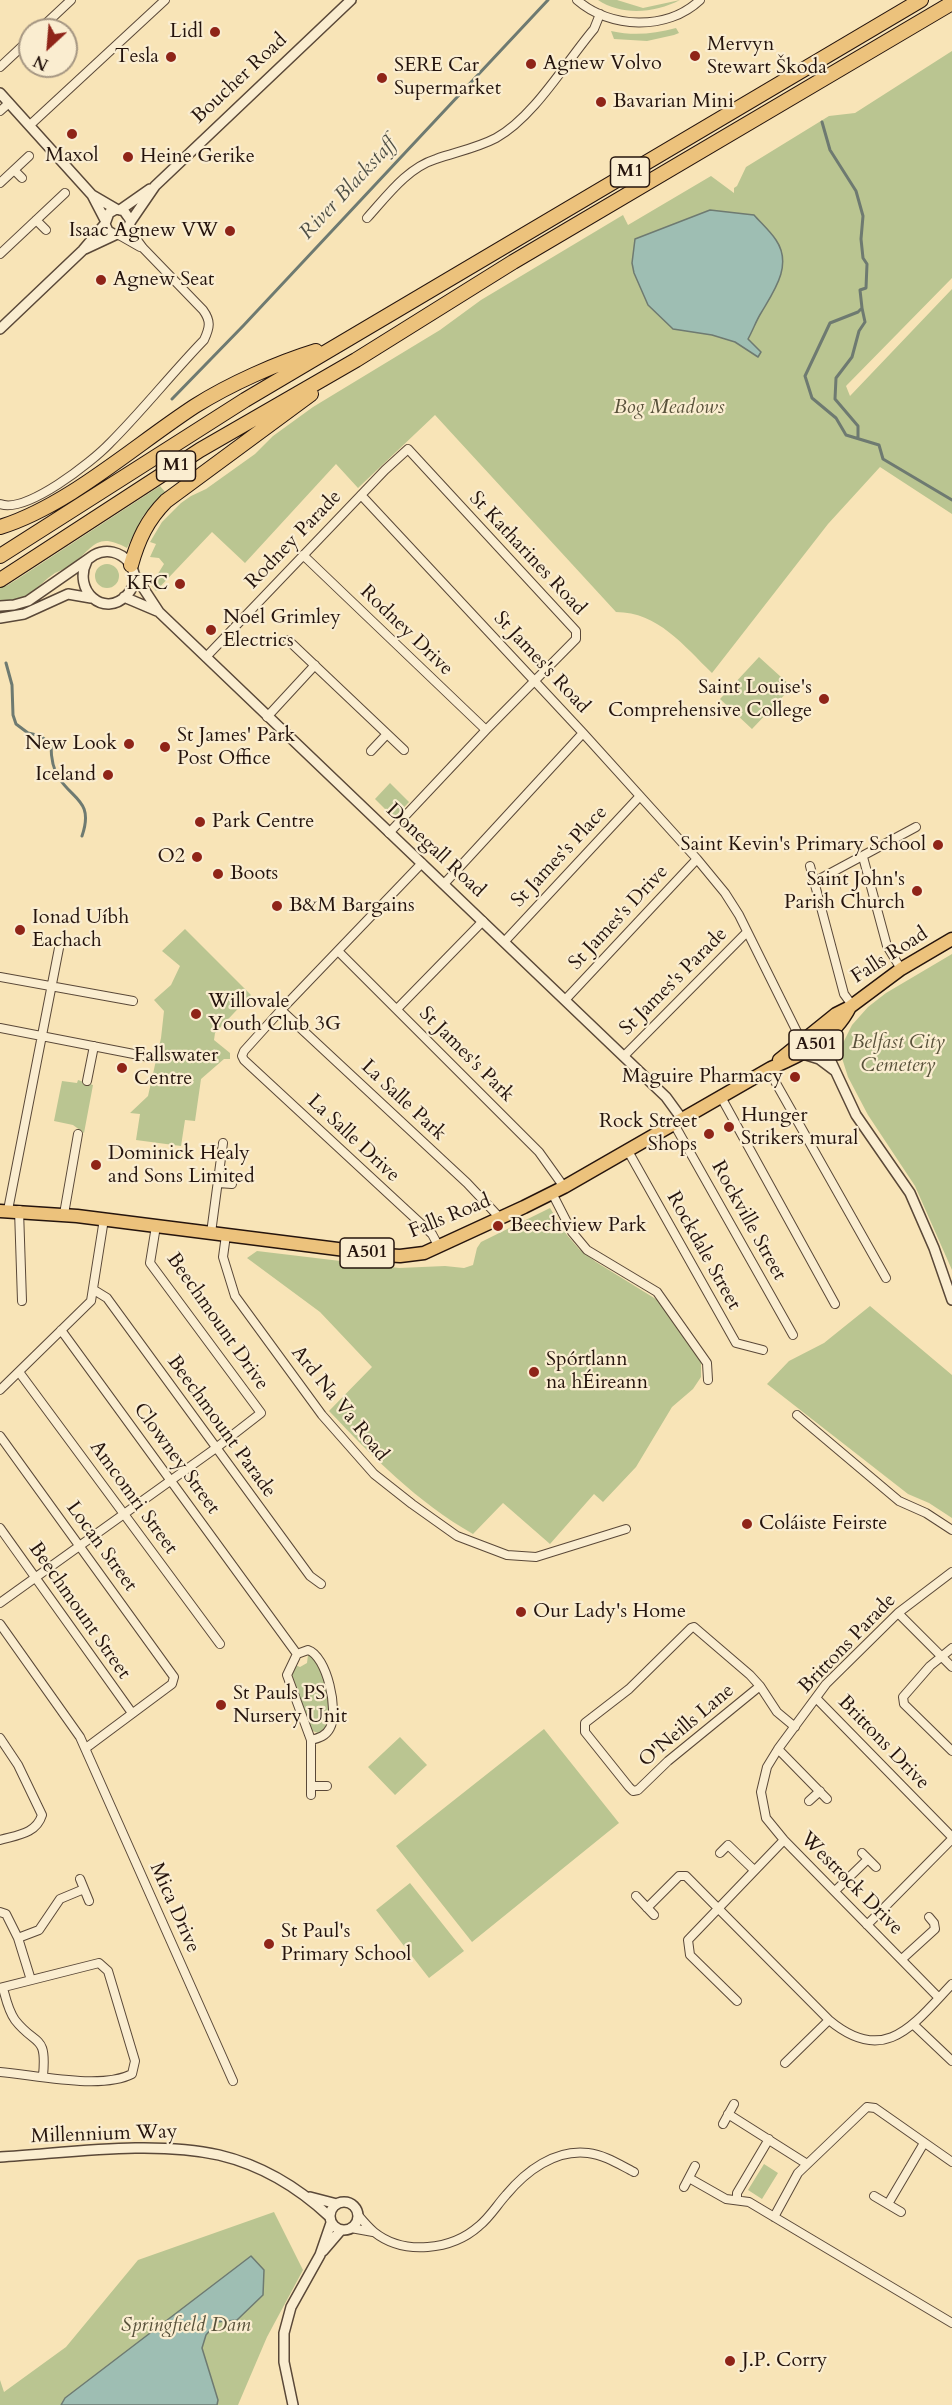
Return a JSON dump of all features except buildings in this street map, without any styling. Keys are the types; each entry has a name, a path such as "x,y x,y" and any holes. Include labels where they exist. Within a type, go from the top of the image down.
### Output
{"highway":[{"name":"M1","path":"0,556 218,416 921,0"},
{"name":"M1","path":"0,580 200,450 356,360 513,262 952,3"},
{"path":"0,527 35,512 67,494 197,405 288,361 340,344"},
{"path":"133,570 138,541 148,521 165,501 356,360"}],"main road":[{"name":"Falls Road","path":"9,1210 64,1214 400,1256 424,1252 564,1187 769,1069 818,1036 836,1014 851,1006 901,969 952,939"}],"street":[{"path":"52,18 71,0"},
{"path":"30,125 165,0"},
{"name":"Boucher Road","path":"118,209 155,186 351,0"},
{"path":"577,0 600,14 633,23 658,21 678,14 700,0"},
{"path":"367,218 403,179 417,168 434,159 462,152 497,137 525,116 594,29 600,14"},
{"path":"0,67 18,50"},
{"path":"0,93 92,195 108,231 142,247"},
{"path":"0,111 9,103"},
{"path":"0,183 29,156"},
{"path":"14,170 22,178"},
{"name":"Boucher Road","path":"130,225 155,186"},
{"path":"0,254 65,193"},
{"path":"0,504 9,507 32,499 73,473 112,441 204,340 210,325 203,310 142,247 130,225 127,213 92,195"},
{"path":"0,329 83,250 105,222 109,213 118,209"},
{"path":"36,220 46,230"},
{"path":"83,250 117,235 130,225"},
{"name":"Rodney Parade","path":"206,657 408,449"},
{"name":"St Katharines Road","path":"389,833 576,639 576,631 408,449"},
{"name":"St James's Road","path":"361,495 583,733 725,893 747,932 802,1048"},
{"path":"0,606 28,601 99,552 112,551 126,558 133,570 132,587 124,597 108,603 68,594 24,614 0,618"},
{"name":"Rodney Drive","path":"303,555 486,730"},
{"path":"87,561 83,568 82,580 85,589 94,599"},
{"name":"Donegall Road","path":"133,570 159,612 624,1056 670,1102 678,1121"},
{"name":"Donegall Road","path":"124,597 159,612"},
{"path":"288,640 404,750"},
{"path":"267,717 315,665"},
{"path":"444,884 583,733"},
{"path":"371,751 387,734"},
{"name":"St James's Place","path":"505,941 640,796"},
{"path":"814,882 916,827"},
{"path":"863,857 887,946 901,969"},
{"name":"St James's Drive","path":"565,1000 697,859"},
{"path":"281,1010 422,863"},
{"path":"810,866 844,994 851,1006"},
{"path":"397,1009 483,921"},
{"name":"St James's Parade","path":"624,1056 747,932"},
{"path":"22,1301 9,1210 59,948"},
{"name":"St James's Park","path":"338,951 539,1152 564,1187"},
{"path":"0,977 133,1001"},
{"name":"La Salle Drive","path":"281,1010 244,1052 242,1056 244,1060 432,1234 439,1247"},
{"name":"La Salle Park","path":"281,1010 467,1183 500,1218"},
{"path":"0,1028 149,1057"},
{"path":"818,1036 856,1115 910,1193 934,1248 952,1300"},
{"path":"87,1081 94,1046"},
{"path":"802,1048 835,1071"},
{"path":"769,1069 886,1278"},
{"path":"721,1097 835,1304"},
{"name":"Rockville Street","path":"678,1121 793,1335"},
{"path":"64,1214 78,1134"},
{"path":"211,1233 223,1143"},
{"name":"Rockdale Street","path":"628,1151 736,1343 763,1350"},
{"path":"218,1183 232,1184"},
{"path":"552,1193 572,1232 587,1250 657,1292 707,1362 708,1380"},
{"path":"0,1390 91,1301 104,1219"},
{"name":"Beechmount Drive","path":"156,1226 150,1263 261,1413 216,1448"},
{"name":"Ard Na Va Road","path":"226,1235 223,1257 235,1296 322,1415 374,1474 412,1504 457,1536 507,1555 536,1557 626,1529"},
{"name":"Beechmount Parade","path":"94,1290 107,1298 310,1576 321,1584"},
{"name":"Clowney Street","path":"62,1330 297,1654"},
{"name":"Amcomri Street","path":"19,1372 220,1644"},
{"path":"796,1415 898,1501 926,1512 952,1530"},
{"name":"Locan Street","path":"0,1437 174,1677 172,1684 132,1713"},
{"path":"0,1603 216,1448"},
{"name":"Beechmount Street","path":"0,1528 3,1538 35,1578 132,1713"},
{"name":"Brittons Parade","path":"762,1782 767,1767 778,1749 826,1684 898,1613 952,1572"},
{"path":"898,1613 952,1667"},
{"name":"Mica Drive","path":"0,1624 86,1748 233,2081"},
{"name":"O'Neills Lane","path":"760,1686 668,1761 638,1790 633,1791 629,1787 585,1732 585,1723 629,1689 690,1628 698,1629 760,1686 777,1712 795,1727"},
{"path":"952,1648 906,1692 904,1704 952,1750"},
{"path":"311,1740 325,1735 332,1725 333,1713 325,1667 318,1656 308,1650 297,1654 287,1675 311,1740 311,1795"},
{"name":"Brittons Drive","path":"816,1698 952,1838"},
{"path":"86,1748 132,1713"},
{"path":"0,1840 31,1831 39,1824 42,1815 18,1765 1,1741"},
{"path":"778,1749 827,1799"},
{"name":"Westrock Drive","path":"762,1782 762,1805 766,1818 784,1840 939,1998"},
{"path":"311,1786 327,1786"},
{"path":"809,1801 820,1791"},
{"path":"867,1924 952,1838"},
{"path":"737,2001 690,1955 688,1940 784,1840"},
{"path":"720,1854 728,1845 754,1870"},
{"path":"835,1891 865,1856 876,1867"},
{"path":"647,1908 682,1874 830,2020 855,2038 869,2041 884,2039 914,2025 952,1984"},
{"path":"80,1879 89,1901"},
{"path":"18,1938 39,1930 60,1899 84,1889"},
{"path":"636,1896 654,1915"},
{"path":"0,1912 6,1914 18,1938 31,1980"},
{"path":"902,1959 935,1929 934,1923 928,1917"},
{"path":"0,2072 99,2083 122,2079 132,2074 135,2061 108,1971 99,1963 2,1988 16,2021 42,2044 45,2056 43,2076"},
{"path":"785,2063 830,2020"},
{"path":"914,2025 952,2061"},
{"path":"723,2124 734,2104"},
{"path":"774,2217 798,2173 867,2107 875,2108 952,2162"},
{"path":"728,2114 807,2164"},
{"path":"737,2200 737,2193 769,2139"},
{"path":"888,2204 924,2142"},
{"name":"Millennium Way","path":"0,2157 144,2148 220,2155 274,2177 308,2197 331,2220"},
{"path":"293,2405 284,2362 284,2333 291,2307 320,2255 331,2220 331,2211 337,2204 346,2202 352,2205 374,2232 389,2240 422,2247 445,2245 463,2238 481,2225 523,2177 541,2164 571,2153 588,2153 606,2157 634,2172"},
{"path":"684,2187 695,2166"},
{"path":"689,2178 726,2199 743,2200 755,2206 952,2323"},
{"path":"874,2196 901,2212"},
{"name":"Millennium Way","path":"308,2197 337,2204"},
{"path":"320,2255 357,2221 358,2215"},
{"path":"331,2220 346,2229 374,2232"}],"green space":[{"path":"598,0 617,0 643,8 680,0 660,8 639,11 617,9"},
{"path":"676,28 679,33 647,41 614,39 611,31 643,34"},
{"name":"Bog Meadows","path":"952,51 952,278 846,386 850,396 952,289 952,514 880,467 828,524 712,673 669,632 657,624 645,618 616,612 435,415 358,488 336,464 245,563 212,532 156,591 151,585 164,564 159,558 150,557 156,544 150,542 162,522 181,503 206,489 255,454 273,436 313,407 440,330 481,300 623,215 628,225 711,176 734,193 734,188 746,167 829,116 855,113"},
{"path":"160,486 166,493 143,516 127,548 117,543 102,541 91,547 72,564 48,578 31,593 19,599 0,600 0,586 6,586 16,580"},
{"path":"107,564 115,568 119,576 115,584 107,588 99,584 95,576 99,568"},
{"path":"759,657 792,687 752,729 720,699"},
{"path":"390,783 409,802 394,818 375,799"},
{"path":"185,929 251,995 215,1033 214,1040 230,1053 230,1059 224,1059 201,1079 195,1121 185,1120 181,1146 136,1140 140,1114 130,1113 148,1096 161,1038 164,1011 154,1000 171,985 180,966 162,951"},
{"name":"Belfast City Cemetery","path":"952,954 952,1270 915,1186 868,1115 848,1077 841,1055 843,1043 852,1025 868,1007 886,993"},
{"path":"78,1080 93,1085 84,1133 73,1125 54,1121 62,1081 77,1083"},
{"name":"Spórtlann na hÉireann","path":"550,1208 579,1249 659,1301 701,1361 701,1377 693,1389 672,1407 636,1467 603,1502 594,1494 550,1544 503,1503 473,1534 433,1508 379,1462 329,1411 372,1367 320,1312 247,1258 257,1251 399,1268 445,1266 464,1268 473,1265 477,1248 481,1242"},
{"path":"870,1306 952,1375 952,1518 929,1503 908,1494 767,1384 789,1361 824,1343"},
{"path":"308,1655 319,1666 328,1696 328,1723 324,1730 318,1733 310,1730 291,1673 295,1665 300,1667 307,1663"},
{"path":"544,1729 619,1823 472,1942 396,1846"},
{"path":"400,1737 427,1765 395,1795 368,1767"},
{"path":"410,1883 464,1951 429,1978 376,1910"},
{"path":"764,2164 778,2173 762,2199 748,2190"},
{"name":"Springfield Dam","path":"274,2212 303,2270 267,2337 238,2405 0,2405 0,2380 4,2392 66,2347 138,2260"}],"water":[{"path":"710,210 754,215 774,237 781,249 783,259 780,278 748,339 761,352 758,357 735,342 712,335 673,329 648,305 634,273 632,263 635,239"},
{"name":"Springfield Dam","path":"251,2256 264,2270 263,2295 237,2320 217,2322 206,2335 202,2348 218,2400 217,2405 61,2405 65,2398"}],"waterway":[{"name":"River Blackstaff","path":"172,399 548,0"},
{"path":"822,122 830,150 856,191 863,216 861,239 863,258 867,264 866,288 860,290 862,308 858,312 830,323 805,376 812,398 836,418 846,435 879,445 883,459 952,500"},
{"path":"858,437 858,426 835,399 836,378 852,357 859,331 865,322 862,308"},
{"path":"6,663 12,685 13,715 16,724 28,733 41,736 51,745 52,762 57,774 84,808 85,824 82,836"}],"place":[{"name":"Lidl","path":"215,32"},
{"name":"Mervyn Stewart Škoda","path":"695,56"},
{"name":"Tesla","path":"171,57"},
{"name":"Agnew Volvo","path":"531,64"},
{"name":"SERE Car Supermarket","path":"382,78"},
{"name":"Bavarian Mini","path":"601,102"},
{"name":"Maxol","path":"72,134"},
{"name":"Heine Gerike","path":"128,157"},
{"name":"Isaac Agnew VW","path":"230,231"},
{"name":"Agnew Seat","path":"101,280"},
{"name":"KFC","path":"180,584"},
{"name":"Noel Grimley Electrics","path":"211,630"},
{"name":"Saint Louise's Comprehensive College","path":"824,699"},
{"name":"New Look","path":"129,744"},
{"name":"St James' Park Post Office","path":"165,747"},
{"name":"Iceland","path":"108,775"},
{"name":"Park Centre","path":"200,822"},
{"name":"Saint Kevin's Primary School","path":"938,845"},
{"name":"O2","path":"197,857"},
{"name":"Boots","path":"218,874"},
{"name":"Saint John's Parish Church","path":"917,891"},
{"name":"B&M Bargains","path":"277,906"},
{"name":"Ionad Uíbh Eachach","path":"20,930"},
{"name":"Willovale Youth Club 3G","path":"196,1014"},
{"name":"Fallswater Centre","path":"122,1068"},
{"name":"Maguire Pharmacy","path":"795,1077"},
{"name":"Hunger Strikers mural","path":"729,1127"},
{"name":"Rock Street Shops","path":"709,1134"},
{"name":"Dominick Healy and Sons Limited","path":"96,1165"},
{"name":"Beechview Park","path":"498,1226"},
{"name":"Spórtlann na hÉireann","path":"534,1372"},
{"name":"Coláiste Feirste","path":"747,1524"},
{"name":"Our Lady's Home","path":"521,1612"},
{"name":"St Pauls PS Nursery Unit","path":"221,1705"},
{"name":"St Paul's Primary School","path":"269,1944"},
{"name":"J.P. Corry","path":"730,2361"}]}
